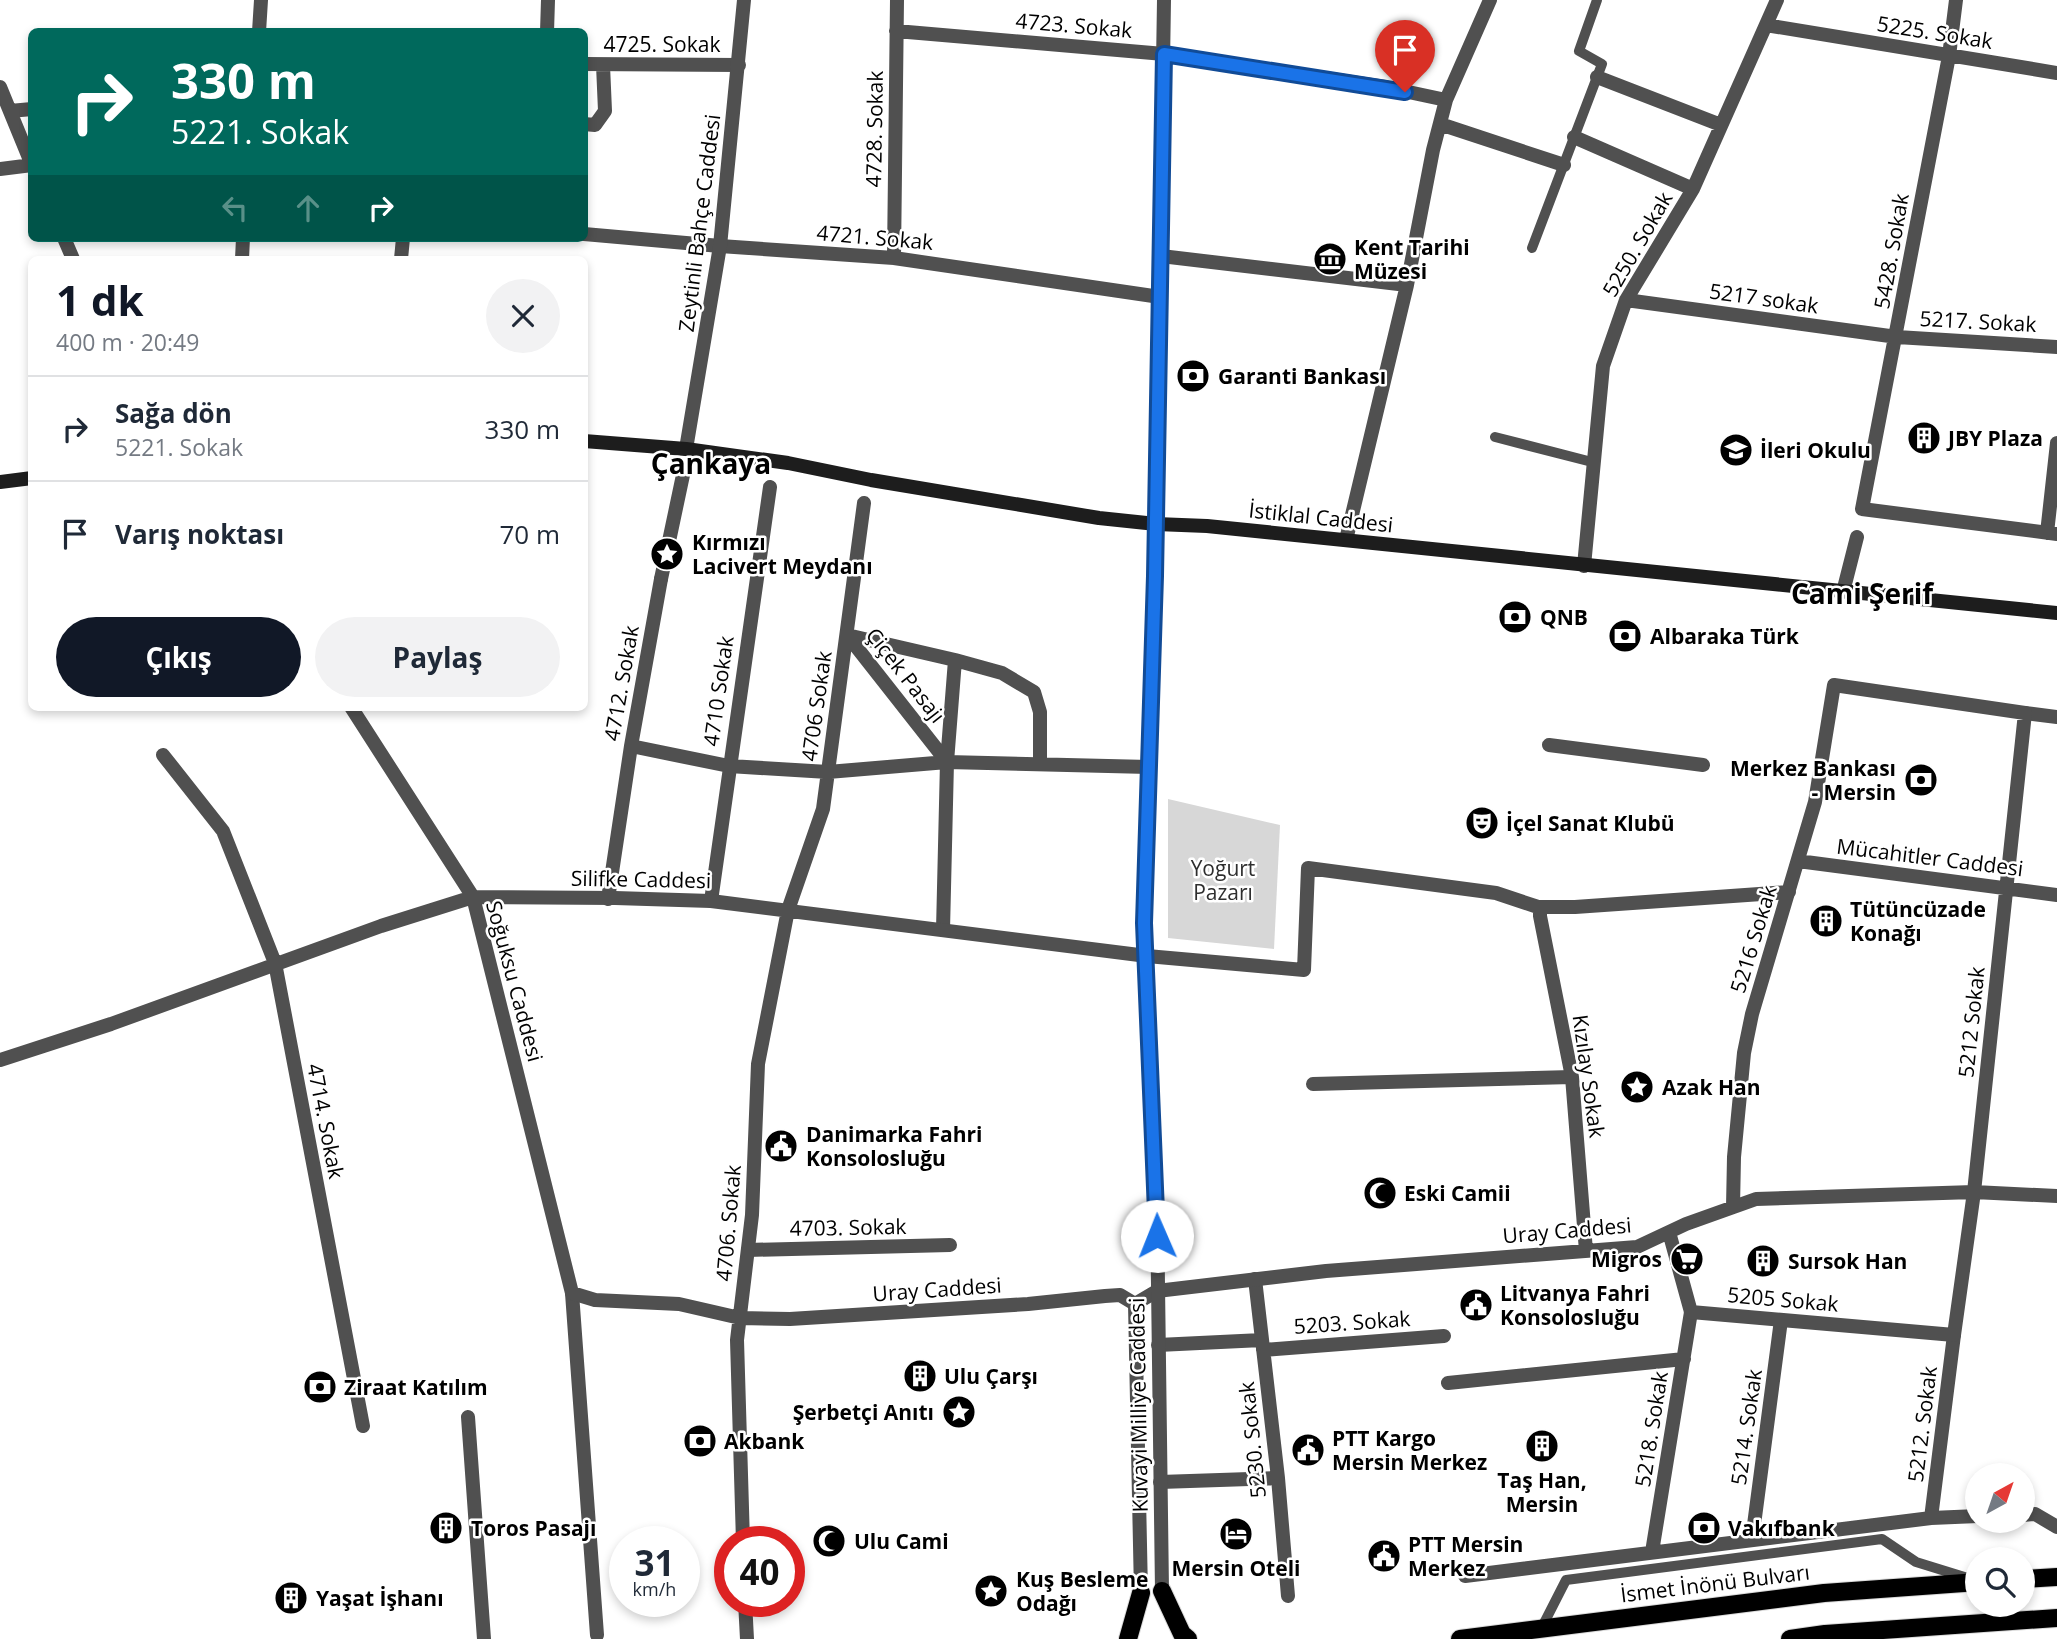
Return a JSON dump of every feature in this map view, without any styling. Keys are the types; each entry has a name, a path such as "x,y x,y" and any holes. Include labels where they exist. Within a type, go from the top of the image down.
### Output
{"main road":[{"name":"İstiklal Caddesi","path":"588,441 686,449 788,463 871,480 1086,516 2057,613"},
{"path":"0,482 28,478"},
{"path":"2035,1578 2057,1577"},
{"name":"İsmet İnönü Bulvarı","path":"1460,1639 1824,1593 1965,1583"},
{"path":"1162,1591 1182,1634 1188,1639"},
{"path":"1128,1639 1141,1593"},
{"path":"1790,1639 1825,1634 2057,1618"}],"street":[{"path":"259,28 261,0"},
{"path":"547,28 548,0"},
{"name":"Zeytinli Bahçe Caddesi","path":"686,449 720,246 744,0"},
{"name":"4728. Sokak","path":"894,258 897,0"},
{"name":"Kuvayi Milliye Caddesi","path":"1162,1591 1157,1209 1144,923 1156,524 1164,0"},
{"path":"1346,540 1407,285 1446,100 1490,0"},
{"name":"5250. Sokak","path":"1584,565 1603,366 1626,300 1693,188 1777,0"},
{"name":"5428. Sokak","path":"1956,0 1949,57 1862,509 2052,534"},
{"name":"5225. Sokak","path":"1766,25 2057,73"},
{"name":"4723. Sokak","path":"896,31 1164,54 1385,87 1446,100"},
{"name":"4725. Sokak","path":"588,64 739,65"},
{"path":"588,124 595,125 605,111 603,65"},
{"path":"1597,77 1721,125"},
{"path":"0,87 28,155"},
{"path":"10,111 28,109"},
{"path":"1440,124 1564,165"},
{"path":"1574,137 1693,188"},
{"path":"0,169 28,166"},
{"name":"4721. Sokak","path":"588,234 894,258 1160,297"},
{"path":"1161,256 1407,285"},
{"name":"5217 sokak","path":"1626,300 1897,337"},
{"name":"5217. Sokak","path":"1897,337 2057,347"},
{"path":"2052,534 2057,443"},
{"name":"4712. Sokak","path":"608,899 631,746 683,475"},
{"name":"4710 Sokak","path":"710,901 770,487"},
{"name":"4706 Sokak","path":"788,909 823,809 864,503"},
{"path":"1843,592 1857,537"},
{"name":"Çiçek Pasajı","path":"847,635 1002,673 1034,692 1040,712 1040,764"},
{"name":"Çiçek Pasajı","path":"847,635 947,762"},
{"name":"Çiçek Pasajı","path":"943,930 947,762 955,660"},
{"name":"5216 Sokak","path":"1732,1207 1744,1054 1752,1014 1815,803 1834,685 2025,713"},
{"name":"Soğuksu Caddesi","path":"354,711 472,897 572,1293 597,1635"},
{"path":"2025,713 2057,718"},
{"name":"5212 Sokak","path":"1954,1335 1975,1192 2025,713"},
{"path":"1549,745 1703,765"},
{"path":"631,746 729,766 828,772 947,762 1149,767"},
{"name":"4714. Sokak","path":"163,755 223,831 275,963 363,1426"},
{"name":"Mücahitler Caddesi","path":"1798,861 2057,895"},
{"name":"Silifke Caddesi","path":"0,1060 111,1024 381,926 472,897 710,901 1147,956 1304,970 1308,868 1496,893 1541,907"},
{"path":"1541,907 1789,892"},
{"name":"Kızılay Sokak","path":"1541,907 1540,916 1572,1077 1586,1251"},
{"name":"4706. Sokak","path":"742,1526 737,1340 752,1216 758,1064 788,909"},
{"path":"1313,1084 1572,1077"},
{"name":"Uray Caddesi","path":"1157,1291 1326,1271 1637,1247 1669,1231 1756,1199 1975,1192 2057,1196"},
{"path":"1669,1231 1691,1312"},
{"name":"4703. Sokak","path":"748,1250 950,1245"},
{"name":"5230. Sokak","path":"1255,1279 1278,1478 1288,1596"},
{"path":"1135,1304 1157,1291"},
{"name":"Uray Caddesi","path":"572,1293 595,1300 679,1304 740,1318 790,1320 1119,1295 1135,1304"},
{"name":"Kuvayi Milliye Caddesi","path":"1135,1304 1141,1593"},
{"name":"5205 Sokak","path":"1691,1312 1954,1335"},
{"name":"5218. Sokak","path":"1652,1552 1691,1312"},
{"name":"5214. Sokak","path":"1752,1540 1781,1320"},
{"name":"5212. Sokak","path":"1931,1518 1954,1335"},
{"name":"5203. Sokak","path":"1158,1345 1263,1345 1444,1336"},
{"path":"1448,1383 1684,1359"},
{"path":"468,1417 484,1639"},
{"path":"1160,1482 1278,1478"},
{"path":"2035,1514 2057,1527"},
{"path":"1465,1576 1931,1518 1965,1517"},
{"path":"746,1617 747,1639"}],"lane":[{"path":"1532,247 1602,64 1579,51 1597,0"},
{"path":"1495,438 1592,462"},
{"path":"1541,1629 1566,1580 1882,1539 1916,1562 1965,1578"}],"green space":[{"name":"Yoğurt Pazarı","path":"1168,799 1280,825 1274,949 1168,938"}],"place":[{"name":"Kent Tarihi Müzesi","path":"1330,259"},
{"name":"Garanti Bankası","path":"1193,376"},
{"name":"JBY Plaza","path":"1924,438"},
{"name":"İleri Okulu","path":"1736,450"},
{"name":"Kırmızı Lacivert Meydanı","path":"667,554"},
{"name":"QNB","path":"1515,617"},
{"name":"Albaraka Türk","path":"1625,636"},
{"name":"Merkez Bankası - Mersin","path":"1921,780"},
{"name":"İçel Sanat Klubü","path":"1482,823"},
{"name":"Tütüncüzade Konağı","path":"1826,921"},
{"name":"Azak Han","path":"1637,1087"},
{"name":"Danimarka Fahri Konsolosluğu","path":"781,1146"},
{"name":"Eski Camii","path":"1380,1193"},
{"name":"Migros","path":"1687,1259"},
{"name":"Sursok Han","path":"1763,1261"},
{"name":"Litvanya Fahri Konsolosluğu","path":"1476,1305"},
{"name":"Ulu Çarşı","path":"920,1376"},
{"name":"Ziraat Katılım","path":"320,1387"},
{"name":"Şerbetçi Anıtı","path":"959,1412"},
{"name":"Akbank","path":"700,1441"},
{"name":"Taş Han, Mersin","path":"1542,1446"},
{"name":"PTT Kargo Mersin Merkez","path":"1308,1450"},
{"name":"Toros Pasajı","path":"446,1528"},
{"name":"Vakıfbank","path":"1704,1528"},
{"name":"Mersin Oteli","path":"1236,1534"},
{"name":"Ulu Cami","path":"829,1541"},
{"name":"PTT Mersin Merkez","path":"1384,1556"},
{"name":"Kuş Besleme Odağı","path":"991,1591"},
{"name":"Yaşat İşhanı","path":"291,1598"}],"district":[{"name":"Çankaya","path":"711,463"},
{"name":"Cami Şerif","path":"1862,593"}],"route":[{"path":"1157,1236 1144,923 1155,576 1164,54 1405,92"}]}
